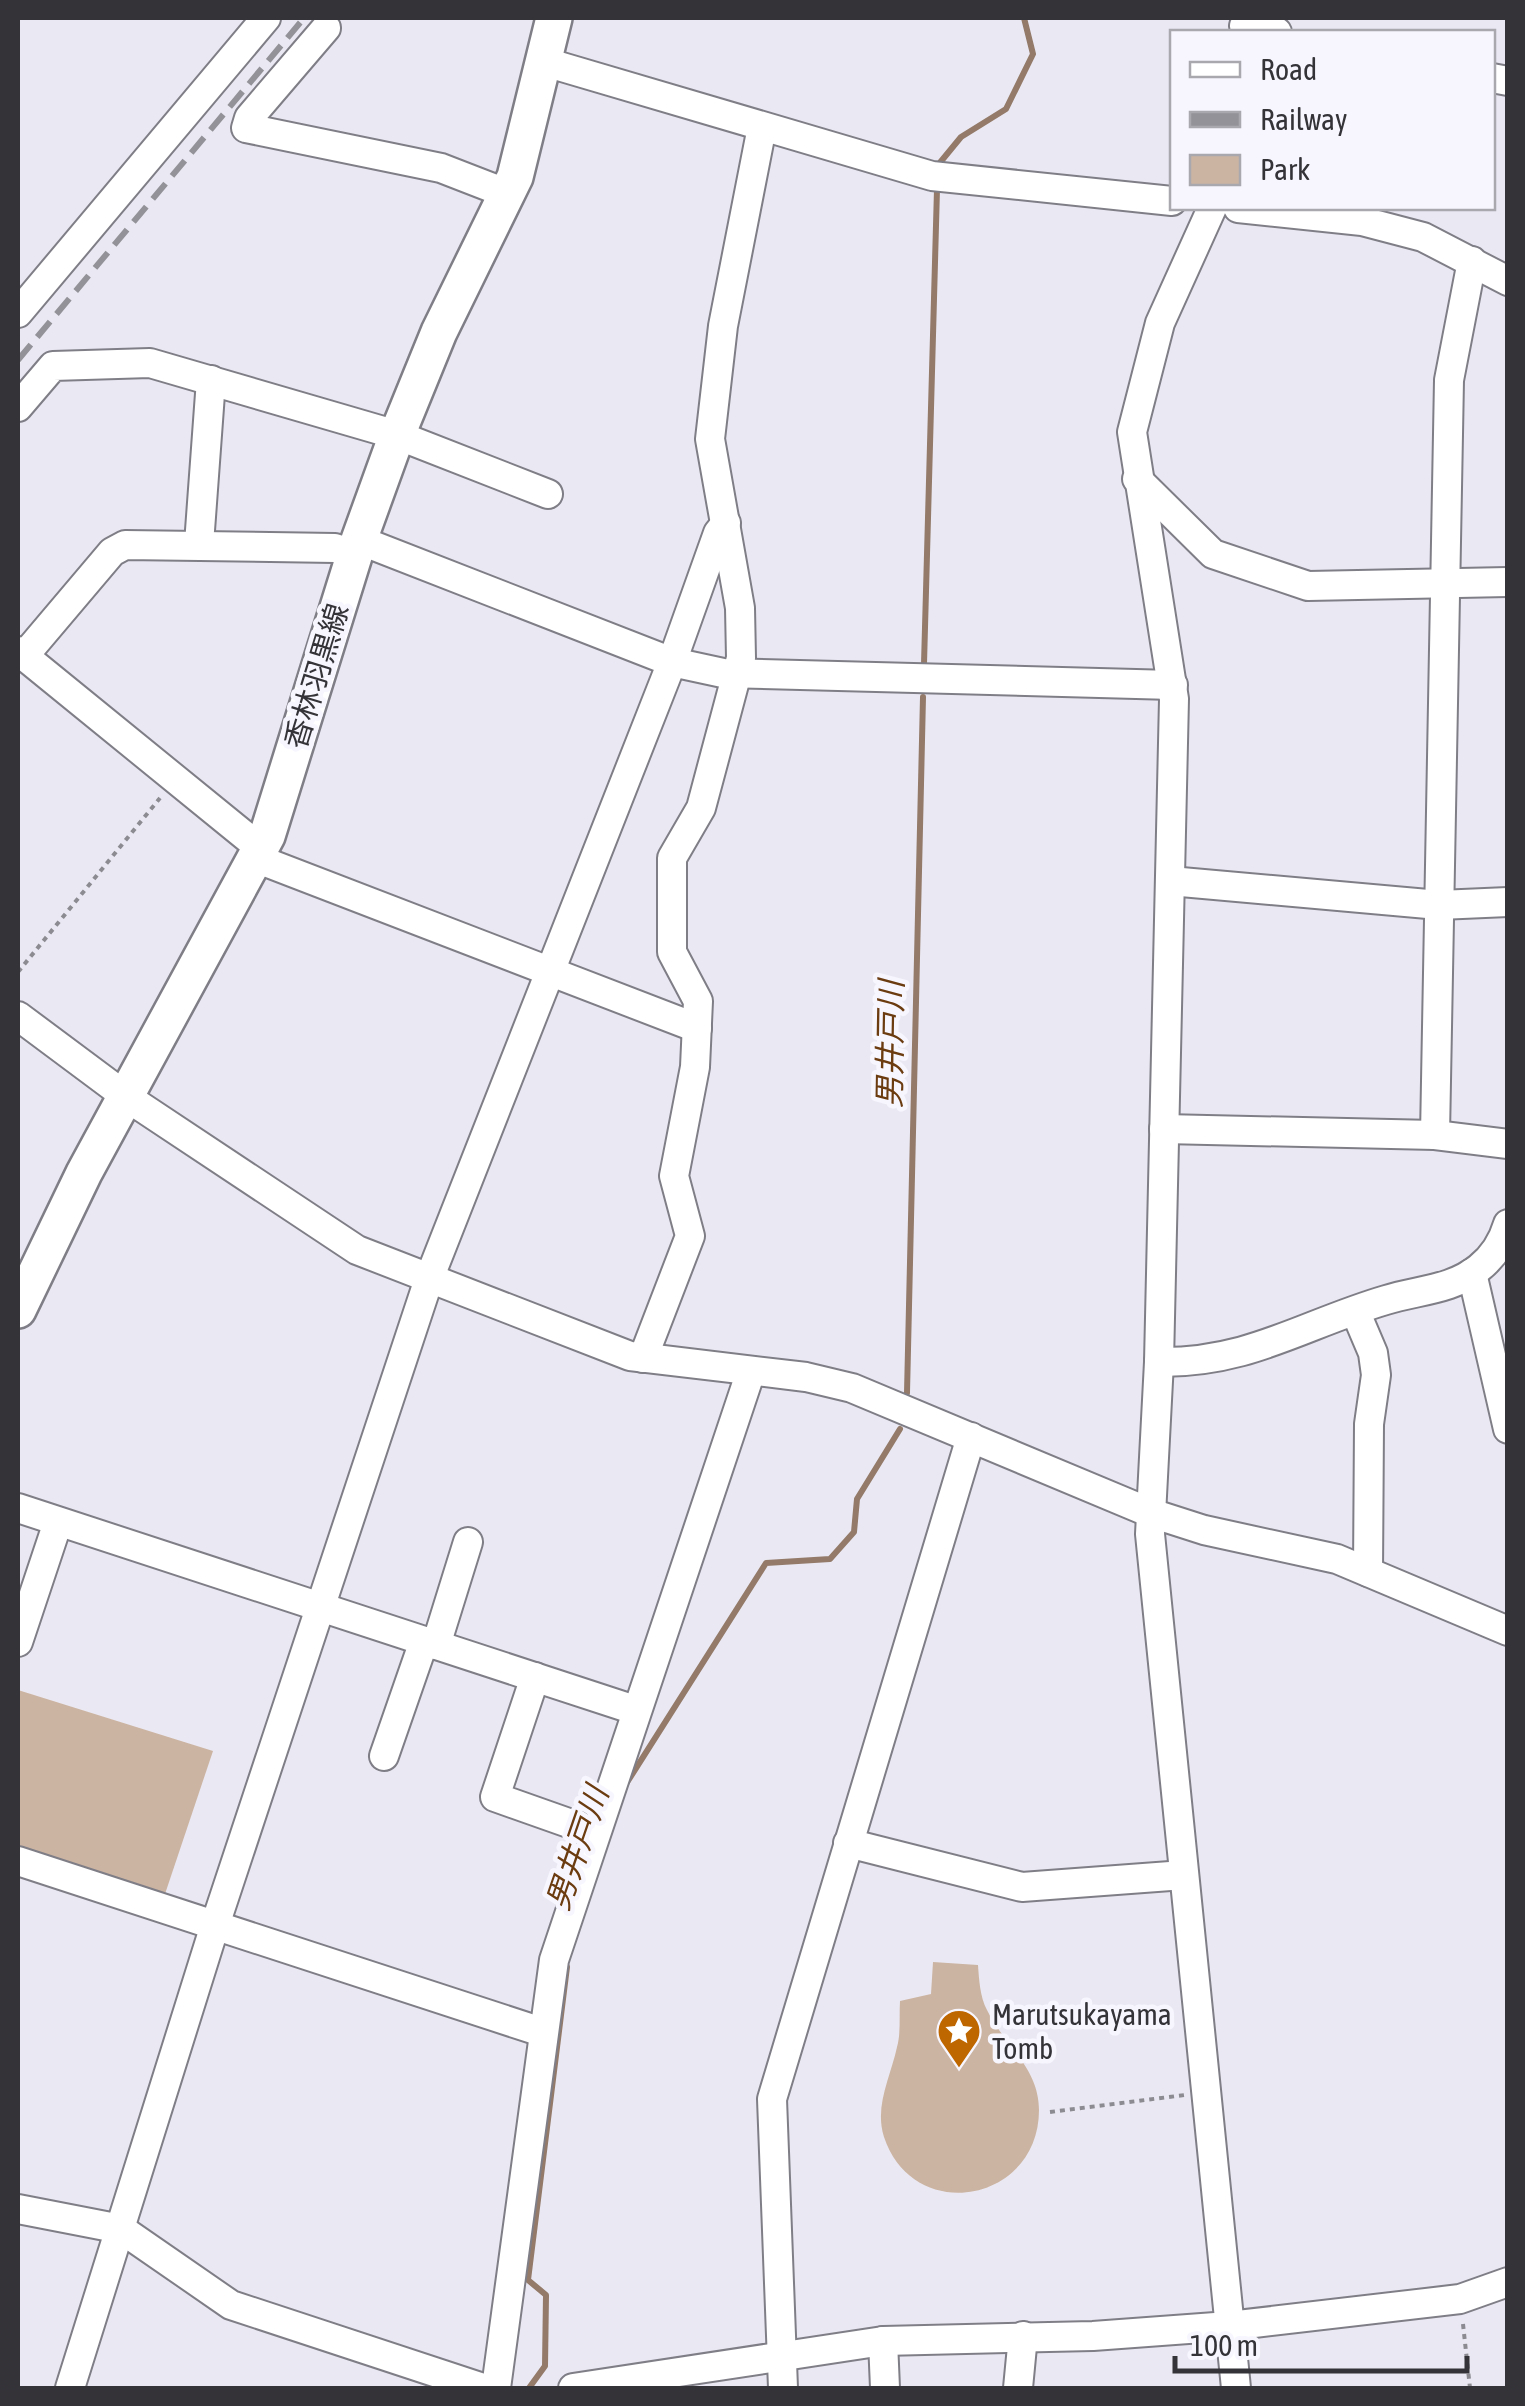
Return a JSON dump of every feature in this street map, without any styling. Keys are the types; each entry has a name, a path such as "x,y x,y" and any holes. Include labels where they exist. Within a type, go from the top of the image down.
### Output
{"main road":[{"name":"香林羽黒線","path":"18,1310 84,1174 258,853 356,547 397,435 440,332 508,194 554,18"}],"street":[{"path":"18,313 266,18"},
{"path":"326,28 248,118 246,128 441,168 508,194"},
{"path":"545,62 932,176 1170,200"},
{"path":"644,1358 690,1236 674,1176 695,1067 698,1002 672,952 672,858 701,808 739,675 740,608 710,439 724,326 762,127"},
{"path":"1211,210 1160,323 1132,432 1173,685 1151,1513 1236,2388"},
{"path":"1279,210 1362,214 1424,237 1508,281"},
{"path":"1436,1134 1449,380 1472,261"},
{"path":"18,408 53,366 150,363 397,435 548,494"},
{"path":"199,544 211,380"},
{"path":"1137,480 1213,554 1308,586 1508,582"},
{"path":"70,2388 216,1922 324,1607 429,1280 672,662 718,533 726,524"},
{"path":"697,1028 258,853 21,654 112,552 125,545 356,547 672,662 739,675 1173,685"},
{"path":"1170,881 1439,905 1508,902"},
{"path":"18,1016 128,1098 336,1238 429,1280 616,1352 852,1388 1151,1513 1204,1530 1315,1552 1508,1632"},
{"path":"1164,1129 1436,1134 1507,1144 1508,1166"},
{"path":"1158,1362 1256,1350 1384,1300 1439,1288 1472,1273 1494,1253 1508,1224"},
{"path":"1472,1273 1496,1309 1508,1429"},
{"path":"1356,1312 1373,1352 1376,1375 1369,1424 1368,1572"},
{"path":"496,2388 554,1960 751,1371"},
{"path":"784,2388 772,2099 972,1438"},
{"path":"18,1508 635,1710"},
{"path":"18,1642 58,1522"},
{"path":"384,1756 468,1542"},
{"path":"535,1677 495,1797 594,1832"},
{"path":"848,1843 1022,1888 1184,1874"},
{"path":"18,1860 542,2032"},
{"path":"18,2208 121,2228 232,2304 483,2388"},
{"path":"573,2388 883,2341 1093,2336 1229,2326 1460,2299 1508,2282"},
{"path":"1018,2388 1024,2336"},
{"path":"883,2341 885,2388"}],"path":[{"path":"18,972 174,781"},
{"path":"1050,2112 1206,2092"},
{"path":"1460,2299 1470,2388"}],"green space":[{"path":"18,1690 213,1751 165,1894 18,1847"},
{"name":"Marutsukayama Tomb","path":"933,1962 978,1965 985,2005 1027,2068 1037,2095 1034,2141 1019,2166 998,2182 973,2191 946,2192 921,2183 899,2165 881,2125 882,2103 898,2042 900,2001 931,1994"}],"waterway":[{"name":"男井戸川","path":"938,165 961,137 1006,109 1033,54 1024,18"},
{"name":"男井戸川","path":"924,664 937,189"},
{"name":"男井戸川","path":"907,1393 923,697"},
{"name":"男井戸川","path":"626,1784 766,1563 830,1559 854,1532 857,1499 900,1429"},
{"name":"男井戸川","path":"529,2388 545,2366 546,2295 528,2280 567,1967"}],"railway":[{"path":"18,360 304,18"}],"place":[{"name":"Marutsukayama Tomb","path":"959,2069"}]}
